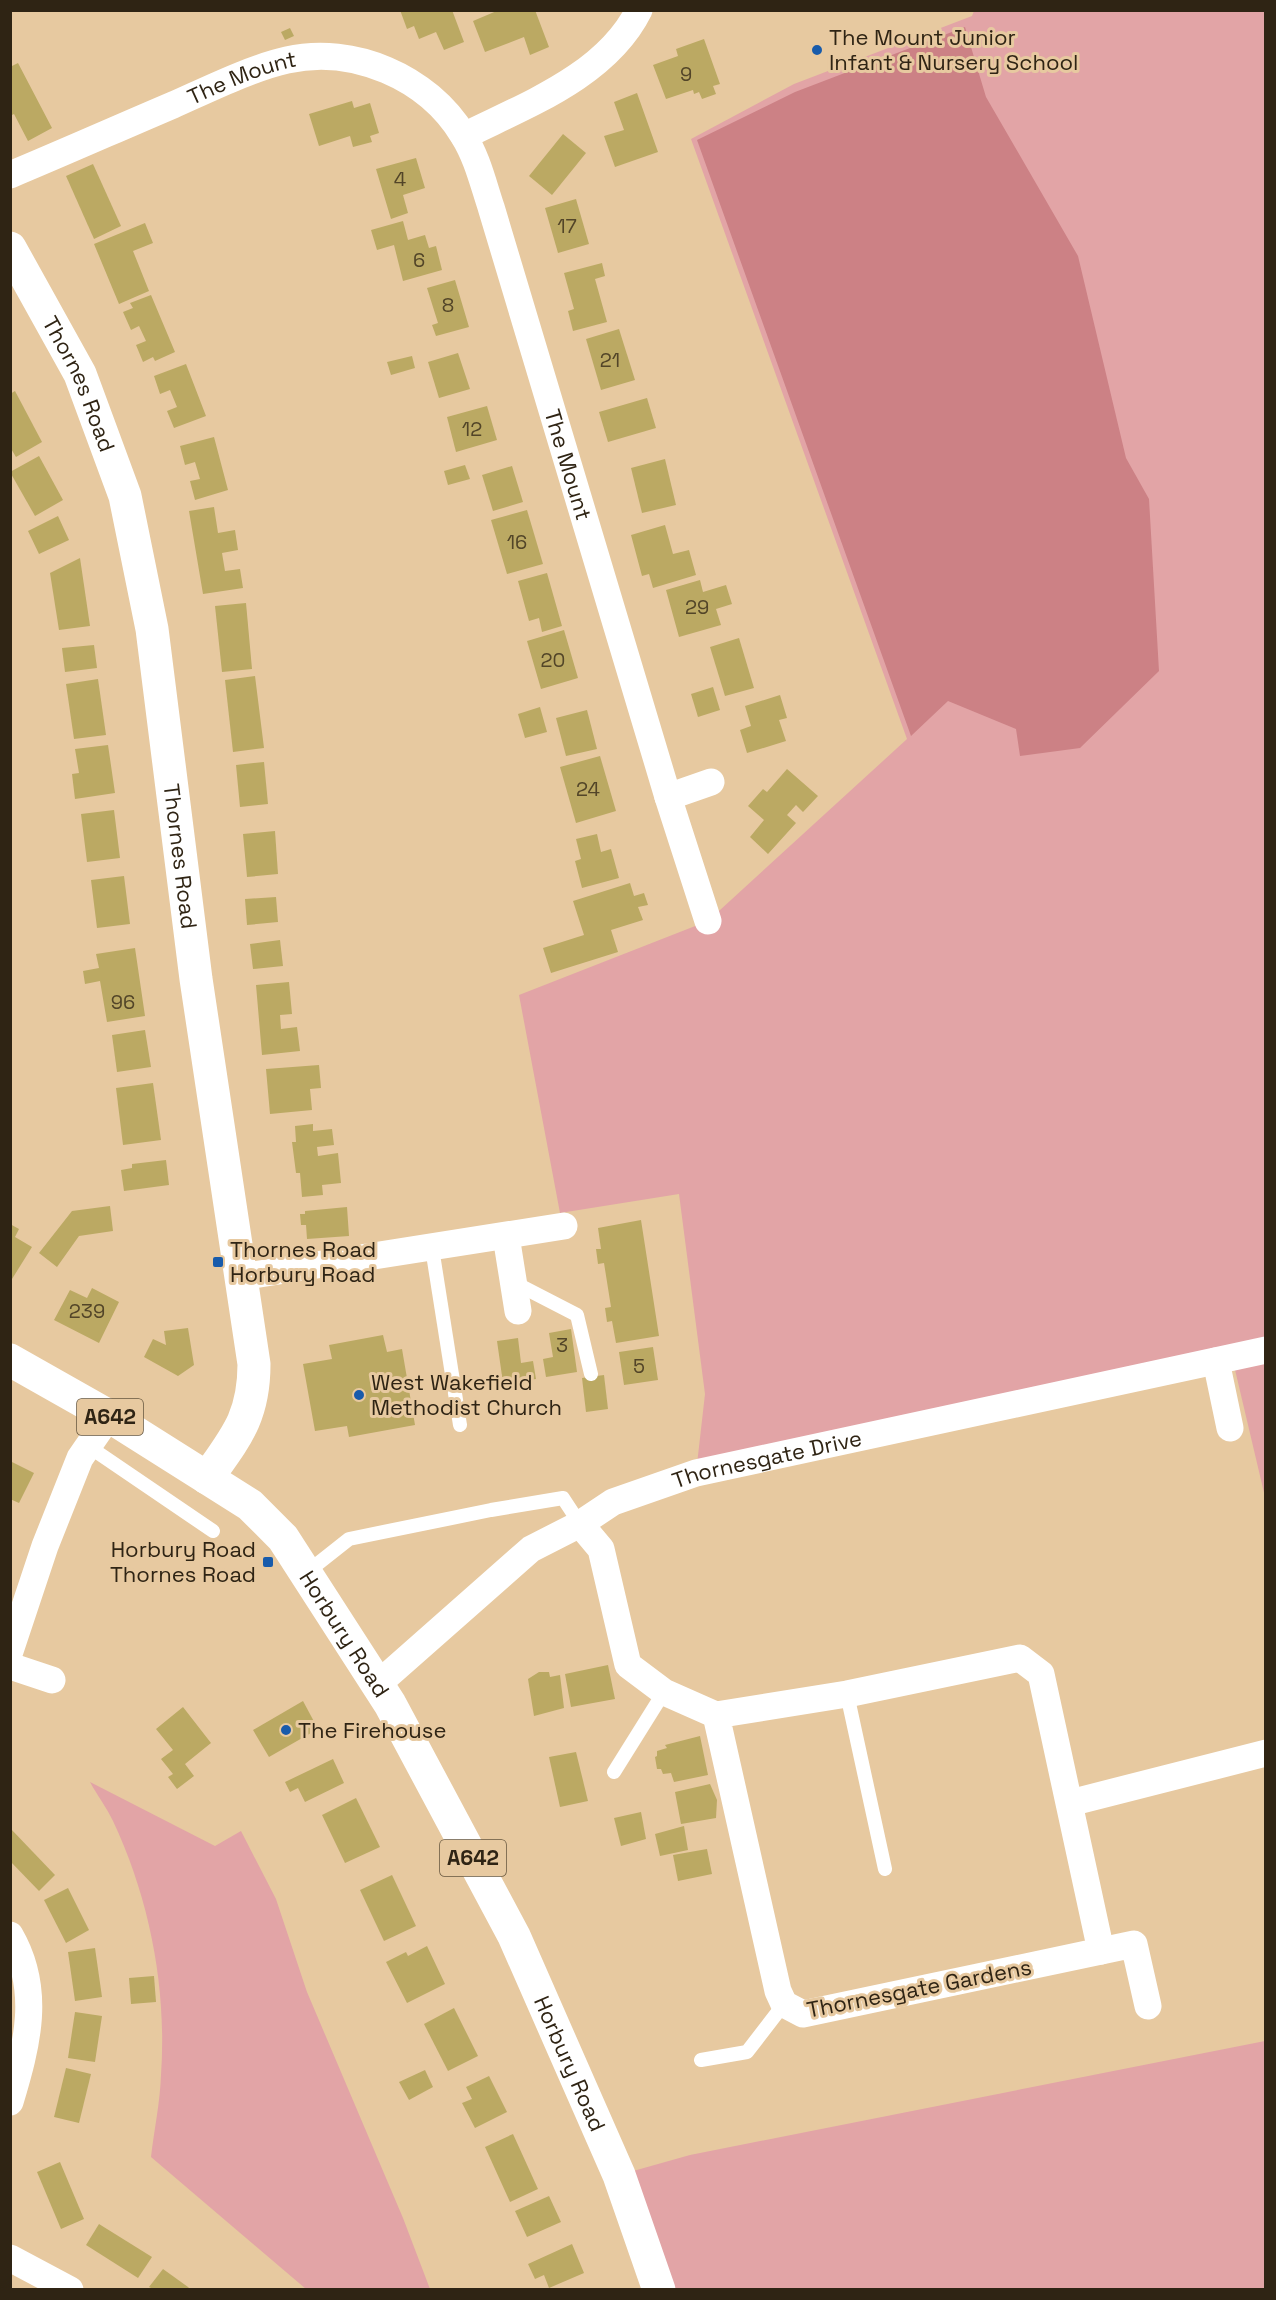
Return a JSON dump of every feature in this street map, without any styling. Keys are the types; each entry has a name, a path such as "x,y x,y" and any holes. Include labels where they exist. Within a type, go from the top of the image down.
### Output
{"main road":[{"name":"Thornes Road","path":"10,248 80,374 125,496 152,629 196,979 254,1364 254,1390 246,1417 234,1440 207,1478"},
{"name":"Horbury Road","path":"10,1360 109,1416 250,1505 283,1538 378,1684 514,1936 619,2175 659,2289"}],"street":[{"path":"464,136 543,96 586,70 607,53 630,28 639,10"},
{"name":"The Mount","path":"10,175 224,83 286,60 313,56 339,57 367,63 396,74 423,90 438,104 464,136 478,167 668,797 708,921"},
{"path":"668,797 711,782"},
{"path":"240,1277 564,1226"},
{"path":"506,1236 518,1311"},
{"name":"Thornesgate Drive","path":"378,1684 531,1550 580,1524 613,1502 696,1473 1266,1350"},
{"path":"1216,1361 1230,1428"},
{"path":"10,1651 45,1546 80,1458 109,1416"},
{"path":"580,1524 601,1549 628,1665 664,1692 716,1715 847,1694 1020,1658 1041,1674 1101,1951"},
{"path":"10,1666 52,1680"},
{"name":"Thornesgate Gardens","path":"716,1715 778,1991 784,2004 803,2014 1134,1944 1148,2006"},
{"path":"1070,1803 1266,1753"},
{"path":"10,1935 17,1946 27,1978 30,2008 25,2052 10,2102"},
{"path":"10,2258 70,2289"}],"lane":[{"path":"432,1248 460,1425"},
{"path":"513,1282 577,1315 591,1374"},
{"path":"88,1446 213,1531"},
{"path":"306,1573 349,1539 490,1510 563,1498 580,1524"},
{"path":"614,1772 664,1692"},
{"path":"847,1694 885,1869"},
{"path":"701,2060 747,2052 784,2004"}],"shaded area":[{"path":"974,11 1265,11 1265,1497 1232,1357 696,1473 705,1394 679,1194 560,1213 519,995 708,921 907,739 691,139 794,84 972,16"},
{"path":"965,27 986,97 1078,256 1126,458 1149,499 1159,671 1080,748 1020,756 1016,729 948,701 911,736 697,140 795,92"},
{"path":"90,1782 215,1846 241,1831 276,1899 307,1992 403,2218 430,2289 306,2289 151,2157 159,2096 162,2042 158,1977 153,1945 146,1913 126,1851 111,1816"},
{"path":"1265,2041 1265,2289 659,2289 619,2175 690,2155"}],"building":[{"path":"400,10 452,10 464,42 444,50 436,32 419,39 414,26 407,29"},
{"path":"499,10 535,10 549,47 530,55 524,37 485,52 473,21"},
{"path":"290,28 294,36 285,40 281,32"},
{"path":"704,39 720,84 713,86 716,94 702,99 699,92 694,94 693,90 666,99 653,65 678,56 676,49"},
{"path":"18,63 52,128 28,141 14,114 10,116 10,67"},
{"path":"637,93 658,152 615,167 604,136 624,130 614,102"},
{"path":"352,101 354,108 370,103 379,133 370,136 372,142 353,147 350,136 319,146 309,114"},
{"path":"563,134 586,153 552,195 529,176"},
{"path":"416,158 425,188 403,195 408,213 391,219 376,169"},
{"path":"93,164 121,226 94,239 66,176"},
{"path":"576,199 589,244 558,253 545,208"},
{"path":"403,221 408,240 425,235 429,248 436,246 442,270 403,281 394,245 377,250 371,230"},
{"path":"145,223 153,243 133,251 149,291 119,304 94,244"},
{"path":"602,263 605,276 595,279 607,322 573,331 568,311 574,309 564,273"},
{"path":"455,280 469,327 436,336 432,325 438,323 427,288"},
{"path":"151,295 175,352 155,361 153,357 143,362 136,345 146,341 139,326 131,330 123,312 133,308 130,303"},
{"path":"619,329 635,380 601,390 586,339"},
{"path":"458,353 470,389 439,398 428,362"},
{"path":"412,356 415,368 391,375 387,362"},
{"path":"186,364 206,416 174,428 167,411 177,407 170,390 160,394 154,376"},
{"path":"15,391 42,442 16,457 10,447 10,394"},
{"path":"647,398 656,428 608,442 599,412"},
{"path":"487,406 497,440 456,452 447,417"},
{"path":"214,437 228,490 195,500 190,481 200,479 195,462 185,465 180,446"},
{"path":"39,456 63,500 35,516 10,472"},
{"path":"665,459 676,505 642,513 631,468"},
{"path":"465,465 470,479 448,485 444,471"},
{"path":"512,466 523,502 493,511 482,475"},
{"path":"214,507 218,533 235,530 238,550 222,553 225,571 240,569 243,588 203,594 189,511"},
{"path":"527,510 543,564 507,574 491,520"},
{"path":"58,516 69,540 39,554 28,531"},
{"path":"665,525 673,554 689,550 696,575 653,588 649,574 642,576 631,535"},
{"path":"80,558 90,626 59,630 50,573"},
{"path":"547,573 562,626 542,632 539,618 529,621 518,581"},
{"path":"700,580 703,592 726,585 732,604 716,609 721,625 679,637 666,590"},
{"path":"246,603 252,669 222,672 215,606"},
{"path":"564,630 578,678 541,689 527,641"},
{"path":"739,638 754,688 725,696 710,647"},
{"path":"94,645 97,668 65,672 62,648"},
{"path":"255,676 264,748 233,752 225,680"},
{"path":"98,679 106,735 74,739 66,684"},
{"path":"713,687 720,710 698,717 691,694"},
{"path":"780,695 787,718 779,720 786,741 747,753 740,730 751,726 745,706"},
{"path":"540,707 547,732 525,738 518,714"},
{"path":"587,710 597,749 566,756 556,718"},
{"path":"108,745 115,793 75,799 72,774 79,773 75,749"},
{"path":"600,756 616,811 576,823 560,767"},
{"path":"264,762 268,804 240,807 236,765"},
{"path":"787,769 818,796 803,812 796,805 787,815 796,823 768,854 750,837 764,820 748,806 763,789 767,792"},
{"path":"114,810 120,858 87,862 81,814"},
{"path":"275,831 278,874 247,877 243,834"},
{"path":"597,834 601,852 611,849 619,878 582,888 575,861 581,859 576,839"},
{"path":"124,876 130,924 97,928 91,880"},
{"path":"630,883 634,896 644,893 648,905 638,907 643,920 611,930 618,952 551,973 543,948 584,935 573,901"},
{"path":"276,897 278,922 247,925 245,899"},
{"path":"280,940 283,966 253,969 250,944"},
{"path":"135,948 145,1016 107,1022 100,981 85,984 83,971 99,968 96,954"},
{"path":"289,982 292,1014 280,1015 281,1029 297,1027 300,1051 262,1055 256,985"},
{"path":"145,1030 151,1067 117,1072 112,1035"},
{"path":"319,1065 321,1088 310,1089 312,1110 270,1114 266,1069"},
{"path":"153,1083 161,1140 123,1145 116,1088"},
{"path":"313,1124 313,1131 332,1129 334,1145 317,1147 318,1156 338,1153 341,1183 322,1185 323,1195 302,1197 300,1173 296,1173 292,1142 296,1142 295,1126"},
{"path":"166,1160 169,1185 124,1191 121,1170 132,1168 132,1164"},
{"path":"110,1206 113,1231 79,1236 57,1267 39,1253 72,1211"},
{"path":"347,1207 349,1236 307,1239 306,1225 301,1225 300,1214 305,1214 305,1211"},
{"path":"641,1220 659,1336 616,1343 612,1321 607,1322 605,1308 611,1307 604,1263 598,1264 596,1249 601,1249 598,1228"},
{"path":"10,1224 19,1229 15,1237 32,1247 12,1279 10,1277"},
{"path":"92,1288 119,1302 99,1343 54,1320 70,1290 87,1298"},
{"path":"188,1328 194,1365 178,1376 144,1357 153,1339 166,1345 164,1331"},
{"path":"571,1329 577,1372 546,1377 543,1359 553,1357 549,1333"},
{"name":"West Wakefield Methodist Church","path":"383,1335 387,1352 402,1349 415,1425 349,1437 347,1426 315,1431 303,1364 332,1359 329,1345"},
{"path":"518,1338 521,1363 533,1361 536,1379 503,1383 497,1341"},
{"path":"653,1347 658,1380 624,1385 619,1352"},
{"path":"604,1375 608,1409 586,1412 582,1378"},
{"path":"10,1461 34,1473 19,1503 10,1499"},
{"path":"608,1665 615,1699 571,1707 565,1674"},
{"path":"539,1672 549,1672 550,1677 560,1675 564,1708 534,1716 528,1679"},
{"name":"The Firehouse","path":"303,1701 318,1729 269,1757 253,1730"},
{"path":"183,1707 211,1743 185,1764 194,1776 177,1789 168,1777 173,1774 161,1759 173,1750 156,1729"},
{"path":"700,1736 708,1775 674,1782 671,1773 663,1774 661,1769 657,1769 655,1757 657,1751 667,1748 665,1745"},
{"path":"576,1752 588,1801 560,1807 549,1757"},
{"path":"333,1759 344,1783 305,1802 298,1788 290,1792 285,1782"},
{"path":"710,1784 717,1800 716,1818 681,1824 675,1792"},
{"path":"356,1798 380,1847 345,1863 322,1815"},
{"path":"641,1812 646,1839 621,1846 614,1818"},
{"path":"684,1826 688,1850 660,1856 655,1834"},
{"path":"10,1828 55,1875 39,1891 10,1861"},
{"path":"707,1849 712,1874 678,1881 673,1855"},
{"path":"392,1875 416,1926 384,1941 360,1890"},
{"path":"68,1888 89,1930 66,1943 44,1900"},
{"path":"427,1946 445,1984 407,2003 386,1962 406,1952 408,1956"},
{"path":"95,1948 102,1997 75,2001 68,1952"},
{"path":"154,1976 156,2002 131,2004 129,1978"},
{"path":"454,2008 478,2056 448,2071 424,2024"},
{"path":"75,2012 102,2016 95,2062 68,2058"},
{"path":"66,2068 91,2074 79,2123 54,2117"},
{"path":"425,2070 433,2087 409,2100 399,2082"},
{"path":"489,2076 507,2112 475,2128 462,2103 472,2099 466,2087"},
{"path":"513,2134 538,2189 510,2202 485,2147"},
{"path":"60,2162 84,2219 61,2229 37,2172"},
{"path":"549,2196 561,2222 527,2237 515,2211"},
{"path":"99,2224 152,2257 138,2278 86,2245"},
{"path":"572,2244 584,2273 549,2288 544,2275 535,2279 528,2264"},
{"path":"163,2269 190,2289 153,2289 149,2287"}],"place":[{"name":"The Mount Junior Infant & Nursery School","path":"817,50"},
{"name":"Thornes Road Horbury Road","path":"218,1262"},
{"name":"West Wakefield Methodist Church","path":"359,1395"},
{"name":"Horbury Road Thornes Road","path":"268,1562"},
{"name":"The Firehouse","path":"286,1730"}]}
